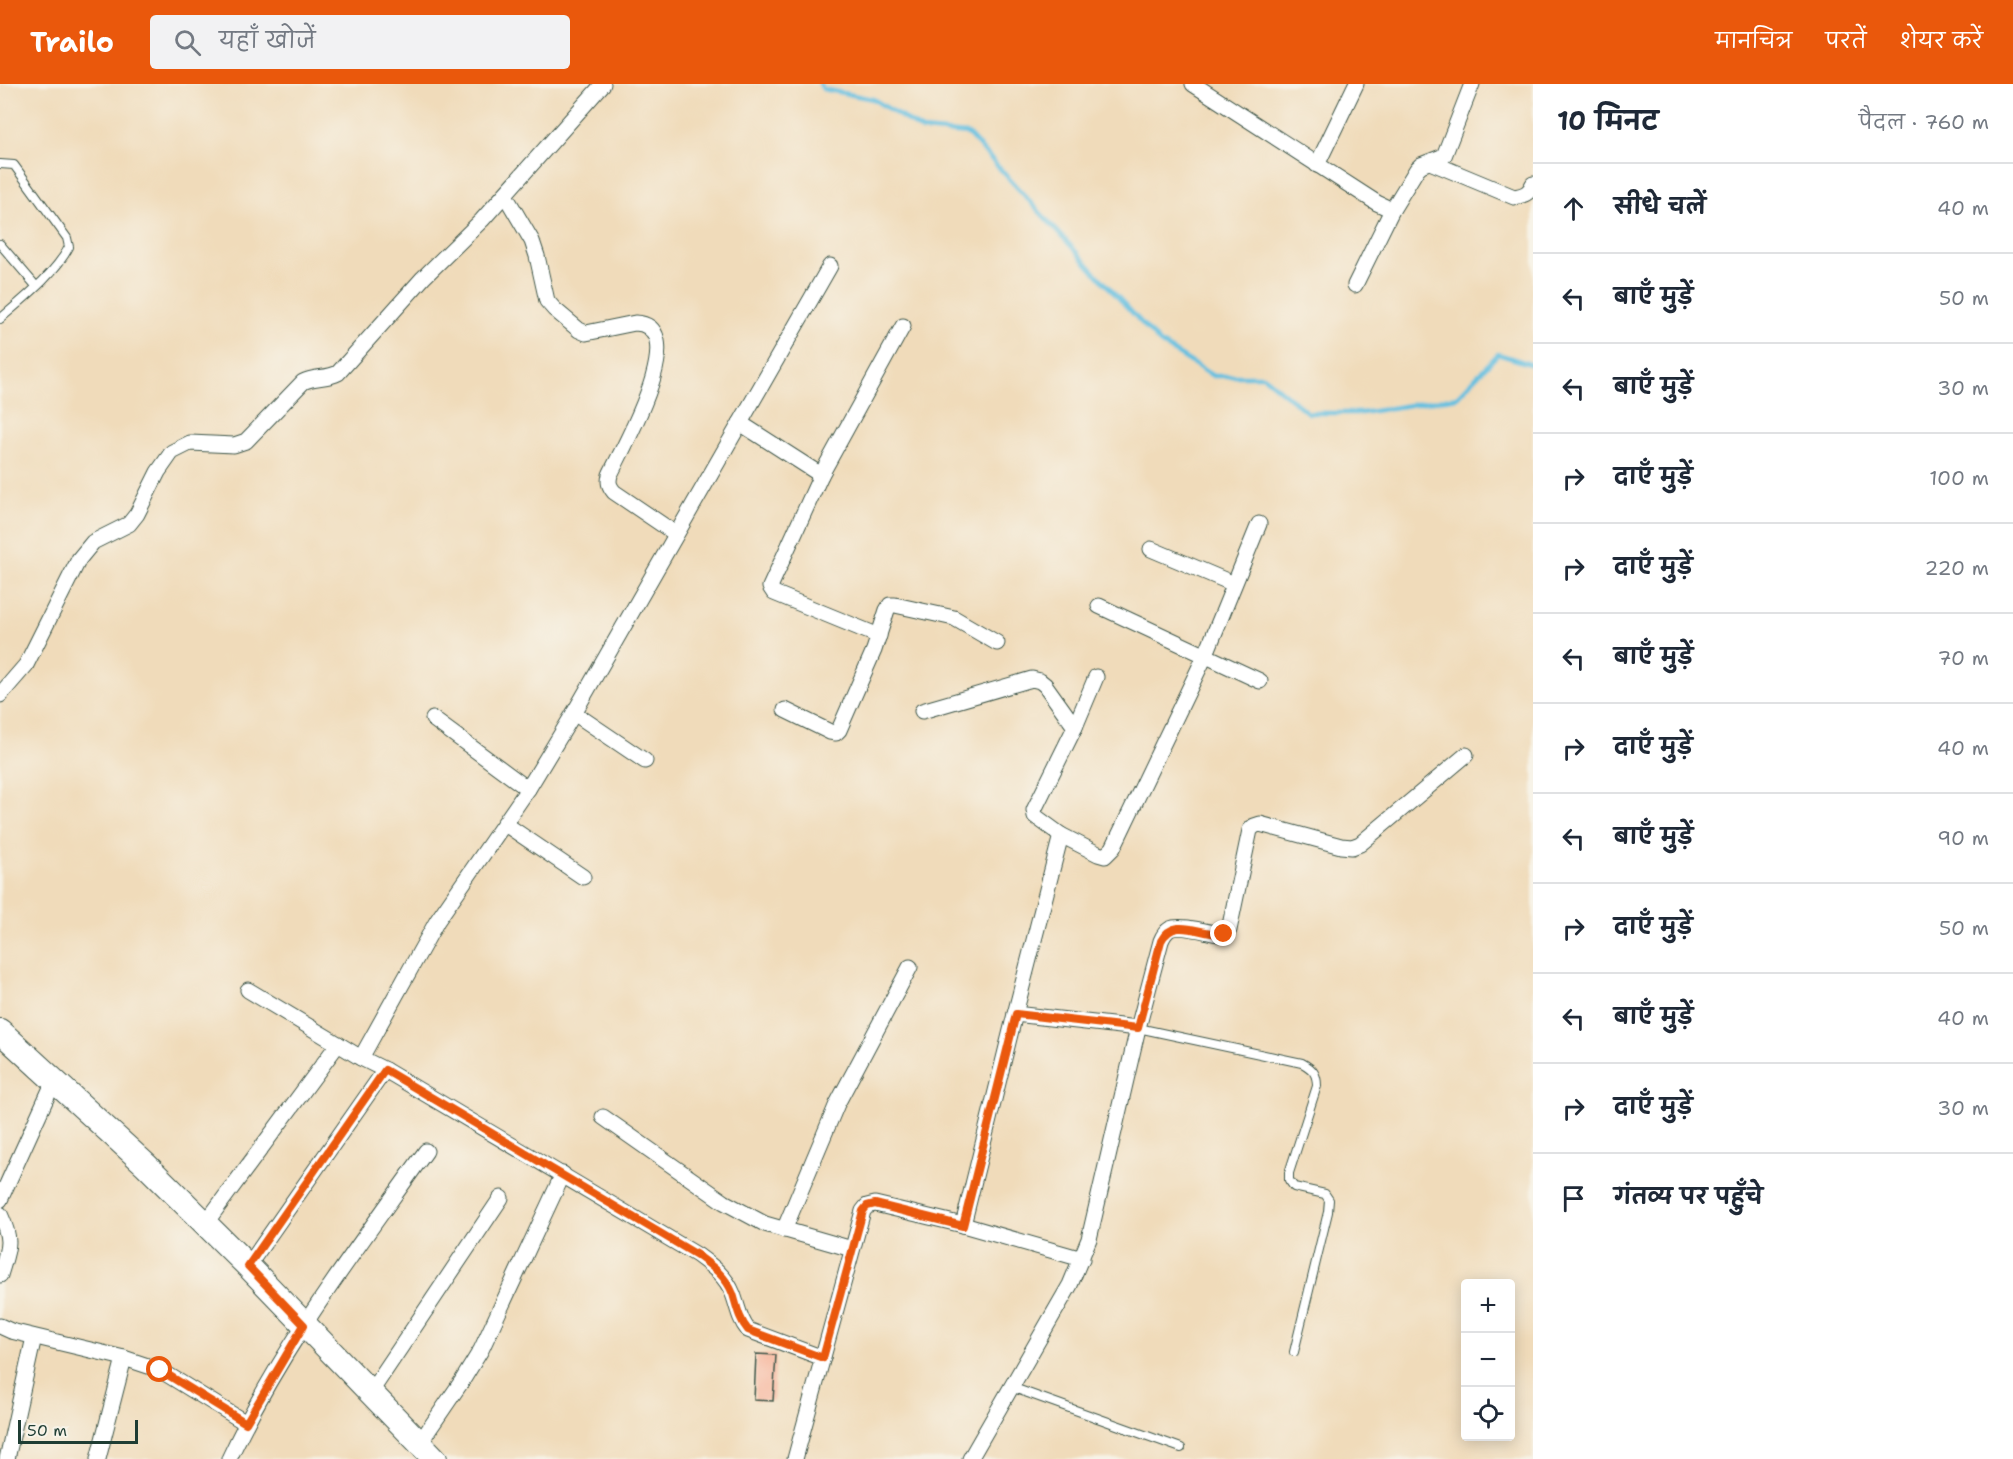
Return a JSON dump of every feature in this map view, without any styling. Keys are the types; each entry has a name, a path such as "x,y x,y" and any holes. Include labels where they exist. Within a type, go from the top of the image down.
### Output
{"main road":[{"path":"0,1031 146,1165 248,1266 427,1451"}],"street":[{"path":"0,694 26,666 79,560 93,542 129,524 172,452 190,443 234,445 246,441 303,382 310,378 332,376 338,373 423,278 504,195 603,84"},
{"path":"1193,84 1210,89 1317,165 1392,210"},
{"path":"1317,165 1356,84"},
{"path":"1355,285 1392,210 1417,169 1421,165 1444,156 1450,146 1472,84"},
{"path":"1430,162 1514,197 1530,191 1533,184"},
{"path":"504,195 532,241 543,290 547,301 554,309 586,333 635,323 643,323 654,332 657,338 654,379 609,481 614,492 676,534"},
{"path":"361,1058 437,921 528,789 574,713 830,266"},
{"path":"879,636 771,590 771,583 821,475 903,326"},
{"path":"740,423 821,475"},
{"path":"1096,677 1075,727 1034,810 1035,816 1061,835 1105,856 1110,852 1206,654 1258,524"},
{"path":"1150,549 1234,584"},
{"path":"785,710 836,733 879,636 886,610 890,606 895,605 954,618 997,643"},
{"path":"1099,606 1260,681"},
{"path":"922,711 1032,679 1045,685 1075,727"},
{"path":"574,713 645,761"},
{"path":"433,719 528,789"},
{"path":"970,1459 1071,1285 1082,1259 1089,1239 1138,1028 1165,933 1171,928 1180,927 1218,934 1224,934 1229,930 1250,830 1254,826 1260,824 1352,847 1360,844 1466,755"},
{"path":"504,824 583,877"},
{"path":"963,1226 1061,835"},
{"path":"784,1230 837,1104 910,967"},
{"path":"248,990 697,1255 713,1266 725,1279 741,1322 748,1330 823,1358"},
{"path":"1016,1014 1138,1028"},
{"path":"205,1224 338,1044"},
{"path":"248,1266 385,1070"},
{"path":"0,1200 54,1081"},
{"path":"603,1117 724,1202 765,1224 852,1249"},
{"path":"230,1459 246,1423 304,1325 426,1151"},
{"path":"427,1451 462,1381 481,1350 563,1174"},
{"path":"370,1393 501,1198"},
{"path":"795,1459 852,1249 863,1211 867,1206 875,1204 1082,1259"},
{"path":"0,1214 9,1237 0,1275"},
{"path":"0,1326 34,1337 124,1358 160,1370 246,1423"},
{"path":"7,1459 34,1337"},
{"path":"98,1459 124,1358"}],"lane":[{"path":"0,164 14,165 67,238 69,247 65,255 36,286 0,319"},
{"path":"0,244 36,286"},
{"path":"1138,1028 1302,1063 1312,1068 1317,1076 1317,1086 1288,1173 1288,1180 1294,1186 1325,1194 1329,1200 1329,1206 1294,1352"},
{"path":"1011,1388 1181,1448"}],"building":[{"path":"756,1354 776,1355 773,1401 754,1400"}],"waterway":[{"path":"820,84 823,89 873,99 922,130 968,134 1160,343 1213,376 1263,376 1308,413 1362,413 1457,397 1498,354 1533,365"}],"route":[{"path":"160,1370 246,1423 304,1325 248,1266 385,1070 563,1174 713,1266 725,1279 741,1322 748,1330 823,1358 863,1211 867,1206 875,1204 963,1226 1016,1014 1138,1028 1165,933 1171,928 1180,927 1224,934"}]}
